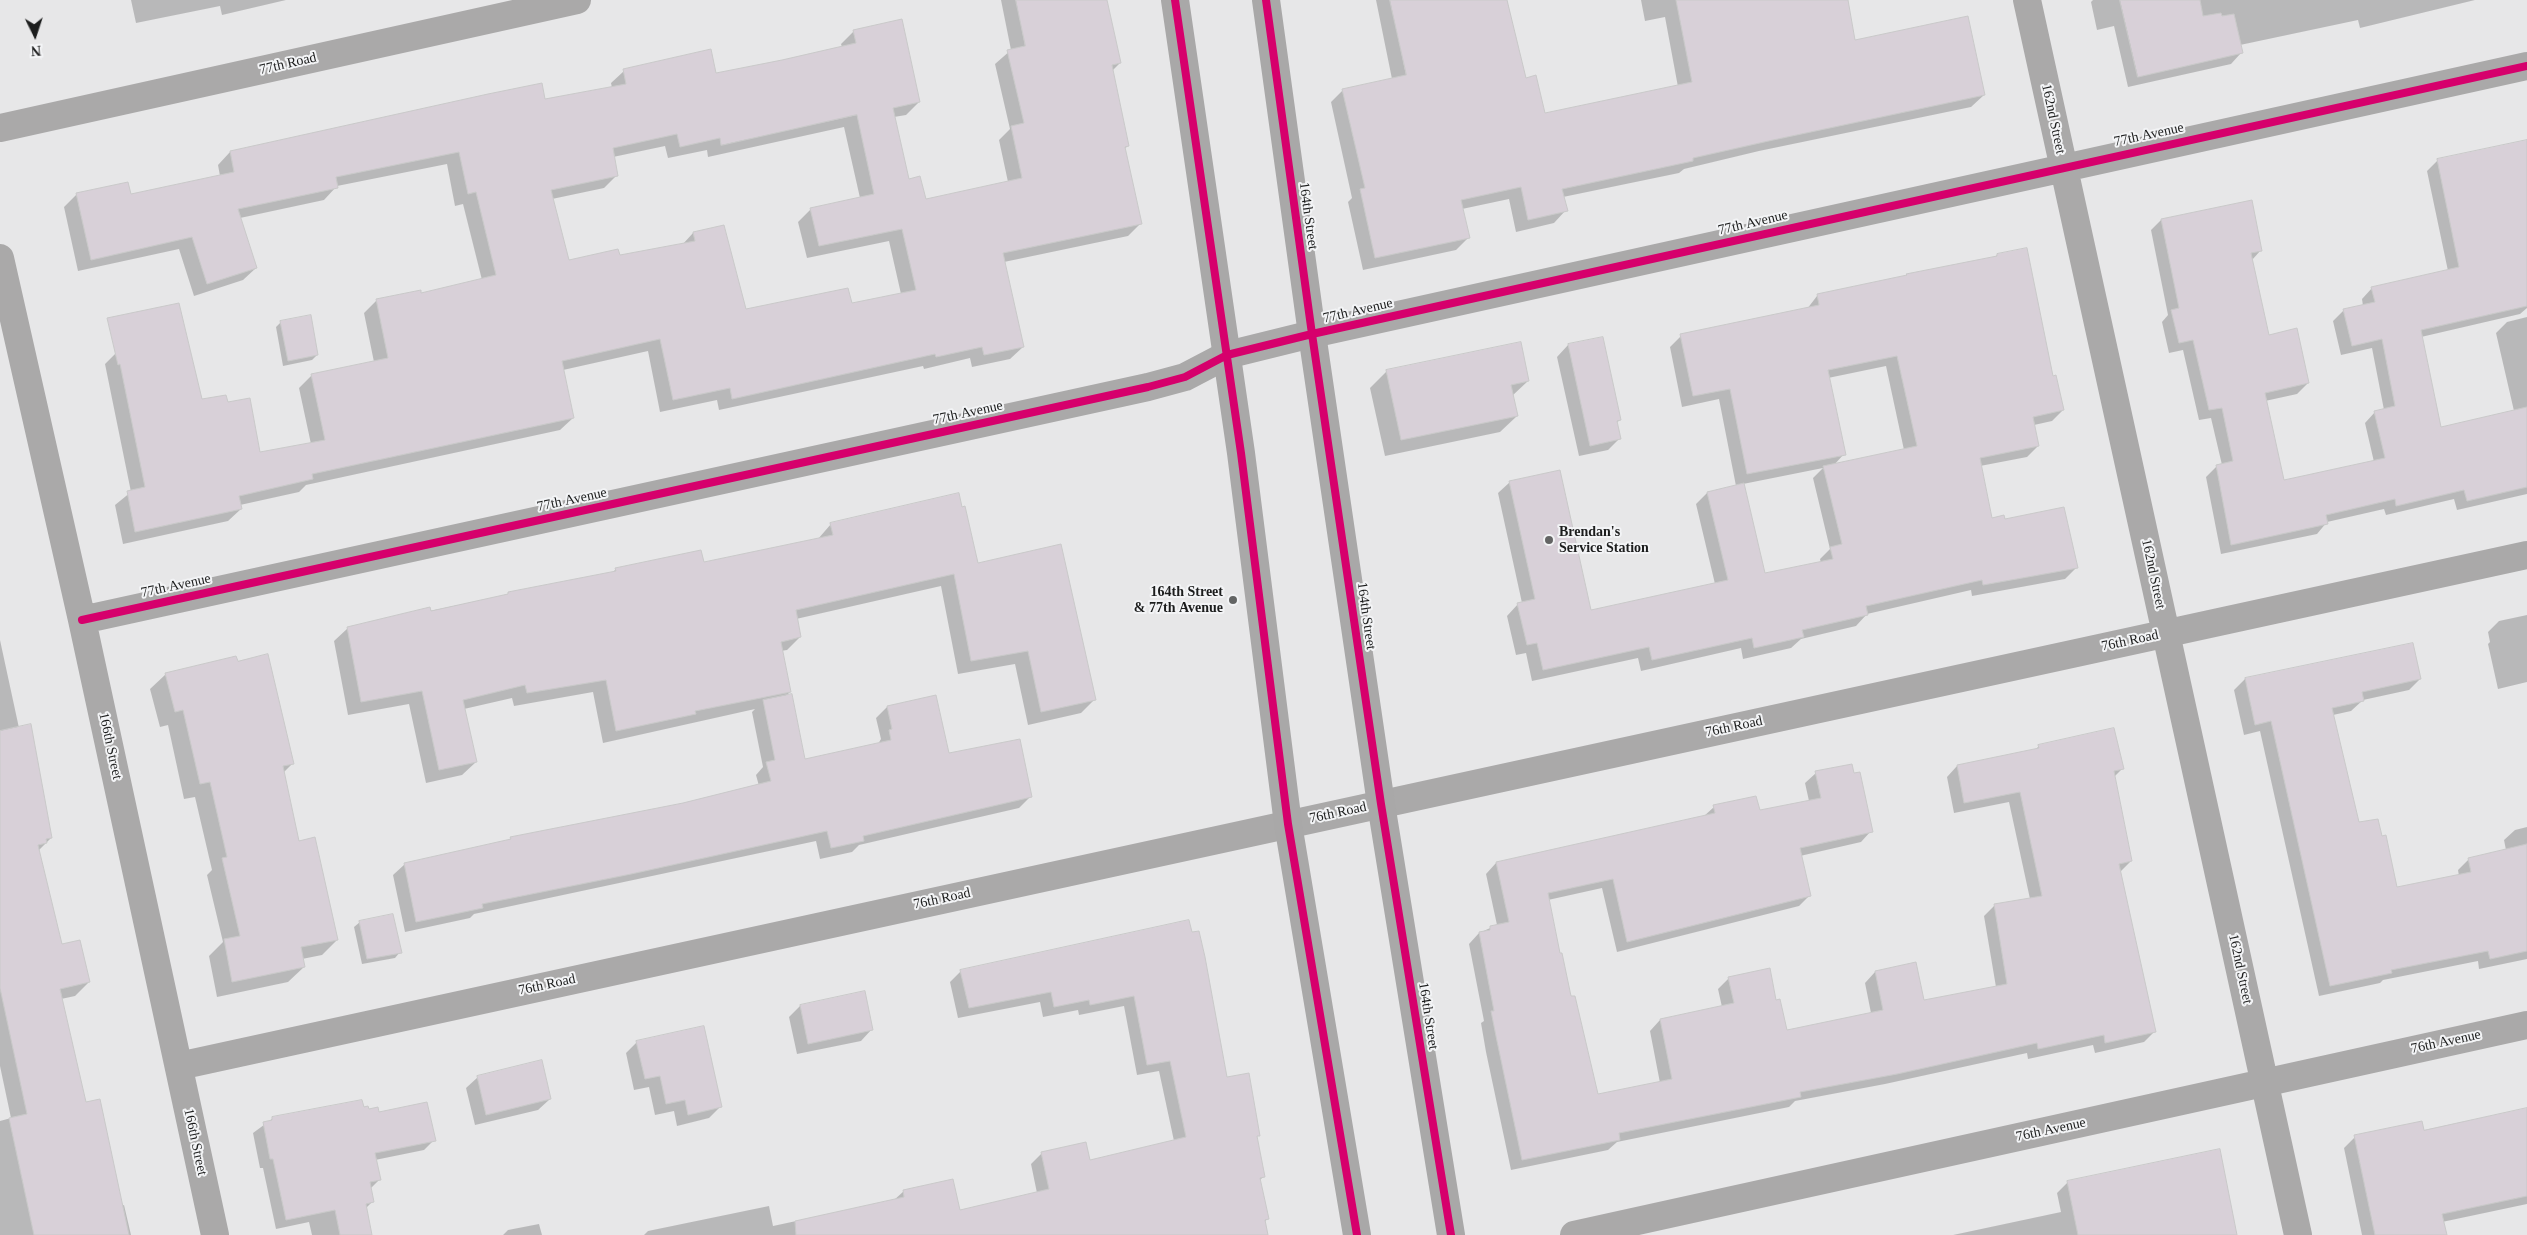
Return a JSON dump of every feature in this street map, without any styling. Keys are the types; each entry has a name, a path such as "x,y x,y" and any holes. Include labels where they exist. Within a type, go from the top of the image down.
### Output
{"street":[{"name":"77th Road","path":"0,128 576,0"},
{"path":"1175,0 1227,354 1288,824 1357,1235"},
{"name":"164th Street","path":"1266,0 1312,334 1381,804 1451,1235"},
{"name":"162nd Street","path":"2027,0 2298,1235"},
{"name":"77th Avenue","path":"82,620 1148,387 1185,377 1227,354 1312,334 2527,66"},
{"name":"166th Street","path":"0,258 3,286 82,620 216,1235"},
{"name":"76th Road","path":"179,1066 2527,555"},
{"name":"76th Avenue","path":"1574,1235 2527,1025"}],"building":[{"path":"1016,0 1107,0 1121,63 1112,65 1129,146 1125,147 1142,224 1003,253 1024,347 984,355 982,347 936,357 935,354 732,399 730,388 673,400 660,339 562,361 574,418 312,474 313,479 239,496 242,509 135,532 127,491 145,487 120,364 118,365 107,318 179,303 202,399 226,395 228,402 250,398 260,452 325,440 311,374 388,358 376,299 421,290 421,293 496,275 476,192 468,194 459,152 336,177 338,188 238,209 257,268 207,284 192,237 91,260 76,193 128,182 131,194 234,172 230,151 542,83 545,99 626,84 623,69 711,49 716,73 782,60 856,43 853,30 902,19 920,102 893,108 909,179 920,176 926,199 1022,178 1011,126 1024,123 1007,50 1025,46","holes":["857,115 874,194 810,208 819,246 902,229 916,290 852,303 848,288 746,309 724,225 693,232 695,241 620,255 618,249 569,260 551,190 618,176 613,148 677,134 680,147 720,138 721,145"]},
{"path":"1390,0 1507,0 1526,78 1536,75 1545,113 1692,82 1676,0 1848,0 1855,40 1968,16 1985,95 1773,140 1693,158 1693,161 1562,189 1568,211 1528,220 1521,187 1461,200 1470,238 1375,258 1360,189 1365,188 1342,89 1406,75"},
{"path":"2120,0 2200,0 2203,16 2221,13 2222,16 2234,14 2243,53 2138,77"},
{"path":"2527,140 2527,306 2421,330 2441,427 2527,407 2527,487 2467,501 2464,490 2396,506 2395,499 2326,515 2328,524 2231,545 2216,465 2233,461 2222,408 2209,410 2193,340 2179,343 2171,310 2179,308 2161,219 2252,200 2262,251 2251,253 2269,335 2297,328 2309,383 2265,393 2284,480 2385,458 2374,411 2395,406 2382,339 2352,346 2343,309 2375,302 2371,287 2459,267 2437,159"},
{"path":"2027,248 2053,376 2056,375 2064,410 2033,417 2039,446 1980,458 1992,518 2004,515 2005,519 2064,507 2078,568 1983,585 1982,580 1866,606 1868,615 1802,630 1804,637 1754,648 1752,638 1652,660 1649,647 1543,670 1537,643 1527,645 1517,603 1535,599 1509,481 1560,470 1591,610 1728,580 1707,492 1744,483 1765,573 1833,559 1830,547 1842,544 1823,466 1917,446 1897,356 1828,370 1846,455 1747,474 1730,389 1693,396 1680,334 1819,305 1817,294"},
{"path":"311,315 318,355 288,361 280,321"},
{"path":"1603,337 1621,420 1617,421 1621,439 1590,446 1568,344"},
{"path":"1521,342 1529,381 1511,385 1518,416 1401,440 1386,370"},
{"path":"959,493 962,507 965,506 978,563 1061,544 1096,700 1041,712 1028,651 971,661 954,574 796,610 801,637 781,642 791,692 695,711 696,714 616,731 606,680 527,693 525,685 463,700 477,762 439,770 422,691 361,702 347,627 430,607 431,611 508,594 508,592 616,571 615,568 701,550 704,562 833,535 830,523"},
{"path":"2413,643 2421,679 2362,692 2364,701 2332,708 2359,822 2378,819 2382,836 2386,835 2397,887 2471,872 2468,858 2527,844 2527,951 2490,959 2488,951 2391,970 2392,973 2330,986 2271,721 2255,725 2245,678"},
{"path":"268,654 294,764 283,766 299,841 315,837 338,940 301,947 305,967 232,982 224,939 240,936 222,858 227,857 210,782 200,784 183,710 175,712 165,673 236,656 238,661"},
{"path":"792,694 805,759 891,740 889,730 892,729 887,706 936,695 949,753 1020,739 1032,797 863,836 864,841 831,848 827,831 482,904 483,908 416,922 404,863 511,839 510,837 683,803 771,781 766,762 775,760 763,700"},
{"path":"31,724 52,838 46,839 47,843 38,845 62,944 80,940 90,982 60,989 86,1102 100,1099 129,1235 34,1235 9,1118 27,1114 0,988 0,731"},
{"path":"2114,728 2124,769 2114,771 2132,861 2119,864 2156,1032 2105,1043 2104,1035 2038,1049 2037,1043 1897,1074 1800,1092 1801,1097 1619,1133 1620,1140 1522,1160 1491,1011 1494,1011 1479,932 1490,930 1490,926 1509,922 1496,862 1715,813 1713,805 1756,796 1760,810 1821,798 1815,771 1852,764 1854,773 1860,772 1873,832 1800,848 1811,896 1627,942 1613,879 1548,893 1560,953 1562,953 1571,996 1575,996 1598,1094 1672,1079 1660,1019 1734,1003 1728,977 1770,968 1776,1000 1780,999 1787,1030 1883,1010 1875,971 1916,962 1924,1000 2007,984 1994,904 2042,896 2020,792 1964,803 1957,765 2039,748 2038,745"},
{"path":"393,914 402,953 367,959 359,921"},
{"path":"1189,920 1192,932 1199,931 1227,1077 1249,1073 1260,1136 1257,1136 1265,1177 1260,1178 1269,1219 1265,1220 1268,1235 796,1235 795,1221 904,1197 903,1190 953,1179 960,1210 1049,1189 1041,1152 1086,1142 1090,1160 1186,1137 1170,1061 1147,1065 1134,996 1090,1005 1089,1000 1054,1007 1051,992 969,1008 960,970"},
{"path":"865,991 873,1030 808,1044 800,1005"},
{"path":"704,1026 722,1107 688,1115 685,1100 666,1104 660,1076 645,1079 636,1041"},
{"path":"542,1060 551,1099 486,1115 477,1076"},
{"path":"362,1100 364,1107 368,1106 369,1109 378,1107 379,1112 427,1102 436,1141 375,1153 381,1180 370,1182 374,1202 366,1204 372,1235 340,1235 335,1210 286,1220 273,1159 270,1159 263,1122 272,1120 272,1117"},
{"path":"2527,1108 2527,1196 2442,1214 2447,1235 2375,1235 2354,1135 2422,1121 2424,1130"},
{"path":"2220,1149 2237,1235 2078,1235 2067,1181"}],"cycle path":[{"path":"1175,0 1241,453 1288,824 1357,1235"},
{"path":"1266,0 1312,334 1381,804 1451,1235"},
{"path":"82,620 1148,387 1185,377 1227,355 1312,334 2527,66"}],"place":[{"name":"Brendan's Service Station","path":"1549,540"},
{"name":"164th Street & 77th Avenue","path":"1233,600"}]}
